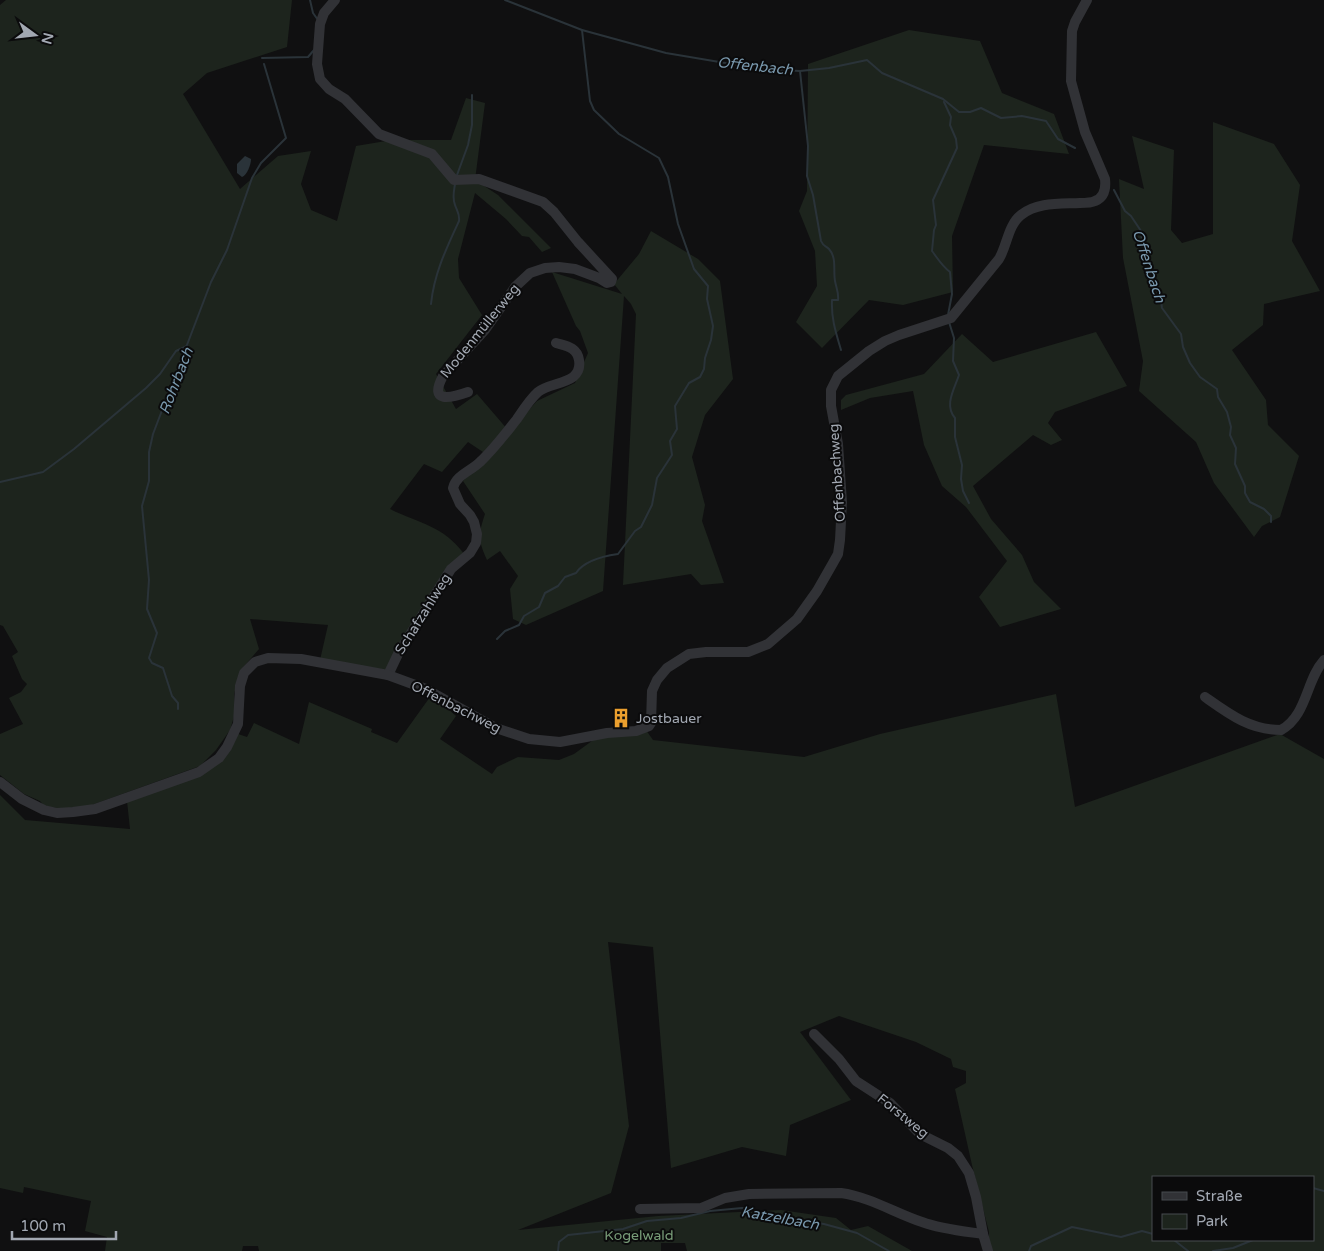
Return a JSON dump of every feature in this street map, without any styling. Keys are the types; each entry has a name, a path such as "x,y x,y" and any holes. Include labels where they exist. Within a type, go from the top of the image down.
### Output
{"street":[{"name":"Modenmüllerweg","path":"335,0 324,13 320,24 317,74 324,84 345,99 379,134 432,154 454,180 479,179 543,202 554,212 612,279 611,282 607,283 583,271 559,267 536,270 522,279 485,330 438,384 438,392 446,398 468,392"},
{"name":"Offenbachweg","path":"0,782 22,798 44,810 57,813 95,809 184,778 207,767 219,758 227,747 238,724 241,680 246,670 260,659 278,657 301,659 388,675 426,688 496,728 529,740 560,742 607,733 636,731 649,726 651,723 650,696 654,684 661,674 689,654 748,652 768,644 797,619 817,591 838,554 842,502 838,444 831,406 831,390 838,376 869,351 885,341 951,318 999,259 1004,251 1014,222 1020,215 1036,206 1093,202 1104,194 1105,179 1085,132 1071,81 1072,31 1087,0"},
{"name":"Schafzahlweg","path":"388,675 398,654 451,569 470,553 476,543 477,534 474,522 460,504 452,488 454,482 485,457 503,437 536,393 546,387 565,382 574,376 578,370 580,361 576,352 570,347 556,343"},
{"path":"1205,697 1229,714 1256,727 1281,730 1296,716 1317,668 1324,660"},
{"name":"Forstweg","path":"814,1034 839,1059 856,1081 890,1103 920,1134 948,1148 958,1156 969,1173 988,1251"},
{"path":"640,1209 701,1208 725,1198 749,1194 841,1193 854,1195 922,1222 983,1234"}],"green space":[{"path":"6,0 292,0 287,47 207,73 183,94 240,189 278,156 311,151 301,184 311,210 337,221 356,146 392,140 451,140 466,98 485,103 475,180 498,195 551,248 542,252 529,237 522,236 506,219 475,193 458,259 459,278 482,315 436,374 456,409 477,394 508,430 486,454 468,442 442,472 424,464 390,509 440,531 457,545 465,555 387,670 320,660 328,625 250,619 259,649 240,671 234,694 235,713 230,730 216,750 200,766 75,811 44,806 40,801 24,794 0,775 0,734 23,724 9,698 21,692 27,684 22,679 12,656 18,652 3,626 0,625 0,5"},
{"path":"909,30 980,41 1002,93 1054,114 1069,154 984,145 952,236 953,292 903,305 869,300 822,348 796,322 817,286 815,251 799,211 807,191 808,64"},
{"path":"1213,122 1274,144 1300,185 1292,241 1320,291 1264,304 1263,325 1232,350 1266,400 1268,425 1299,456 1280,517 1262,526 1254,537 1214,483 1196,442 1139,391 1143,361 1123,258 1119,179 1144,189 1132,136 1174,150 1171,230 1182,243 1213,234"},
{"path":"651,231 698,259 720,281 733,379 705,415 692,457 705,505 702,521 724,583 701,585 691,574 623,585 636,314 624,296 603,591 526,625 513,619 510,589 518,576 500,551 487,560 480,537 485,514 463,481 537,401 575,383 588,353 580,331 552,272 622,294 614,284 639,254"},
{"path":"1096,332 1127,386 1055,412 1048,423 1062,440 1051,445 1033,435 973,486 991,519 1022,555 1034,582 1061,609 1000,627 979,597 1007,561 966,507 942,486 924,445 913,391 870,398 841,410 841,400 846,395 924,374 962,334 993,362"},
{"name":"Kogelwald","path":"1056,694 1075,807 1280,734 1324,759 1324,1251 989,1251 989,1232 955,1089 966,1083 966,1071 953,1067 951,1059 916,1042 839,1016 800,1032 851,1100 790,1125 786,1156 742,1147 671,1168 653,947 608,942 629,1126 611,1193 518,1230 658,1216 781,1210 836,1218 851,1230 868,1226 912,1251 687,1251 685,1243 661,1243 661,1251 259,1251 258,1246 243,1246 242,1251 105,1251 107,1237 85,1231 91,1201 24,1187 23,1193 0,1188 0,795 25,820 130,829 127,801 192,778 238,734 247,737 254,723 299,744 309,702 372,729 371,732 397,743 430,697 439,701 456,716 440,739 492,774 497,767 518,757 559,760 574,754 596,738 646,730 653,740 804,757 880,734"}],"shaded area":[{"path":"245,156 251,159 251,161 247,172 242,177 237,173 237,164"}],"waterway":[{"name":"Rohrbach","path":"310,0 313,13 318,20"},
{"name":"Offenbach","path":"505,0 582,30 666,53 761,69 800,71 829,68 867,60 882,73 943,99 959,112 970,112 981,108 1001,118 1022,116 1046,121 1058,139 1075,148"},
{"path":"497,639 505,631 519,625 524,616 539,607 545,593 558,586 565,577 576,573 584,565 595,560 618,554 635,531 641,527 652,505 657,478 672,455 670,441 677,429 675,406 689,383 700,377 704,369 713,326 707,299 708,286 694,269 678,224 668,177 659,158 619,134 594,110 590,101 582,30"},
{"name":"Rohrbach","path":"262,58 308,57 314,50"},
{"name":"Rohrbach","path":"178,709 178,703 172,696 163,668 152,663 149,658 157,633 147,609 149,580 142,506 149,481 149,452 153,434 211,282 227,250 252,178 261,163 286,138 264,64"},
{"path":"800,71 808,146 807,176 813,195 821,241 829,249 834,260 834,277 838,300 832,300 832,313 841,350"},
{"path":"457,175 468,145 472,125 472,95"},
{"path":"944,102 951,117 950,125 956,139 957,148 933,200 936,225 932,251 942,265 950,272 952,294 948,315"},
{"path":"431,304 438,272 459,221 459,214 454,200 455,184"},
{"name":"Offenbach","path":"1114,190 1125,211 1131,216 1141,231 1144,257 1151,277 1159,288 1162,308 1181,334 1183,347 1190,363 1200,377 1217,389 1218,397 1227,412 1231,427 1230,435 1236,448 1235,464 1245,486 1245,493 1250,502 1264,509 1271,516 1271,522"},
{"path":"949,322 954,338 953,361 959,375 951,397 950,408 955,418 955,437 962,465 961,479 963,491 969,503"},
{"path":"0,482 43,472 74,449 146,388 160,374 176,351 187,346"},
{"name":"Katzelbach","path":"1314,1188 1324,1191"},
{"name":"Katzelbach","path":"558,1251 559,1242 568,1235 623,1229 647,1221 681,1218 710,1211 742,1208 788,1219 824,1224 857,1233 889,1251"},
{"name":"Katzelbach","path":"1029,1251 1031,1246 1072,1227 1121,1237 1142,1231 1152,1234"},
{"name":"Katzelbach","path":"1175,1241 1188,1251"},
{"name":"Katzelbach","path":"1213,1251 1233,1248 1250,1241"}],"place":[{"name":"Jostbauer","path":"621,718"}]}
